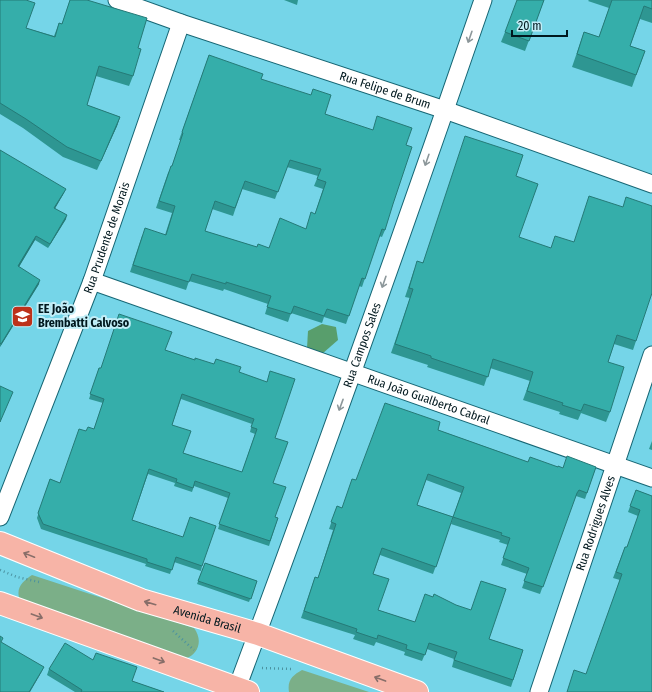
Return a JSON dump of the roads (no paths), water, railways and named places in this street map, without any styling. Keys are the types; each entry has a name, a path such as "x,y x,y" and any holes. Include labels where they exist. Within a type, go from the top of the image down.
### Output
{"main road":[{"name":"Avenida Brasil","path":"0,543 141,600 258,634 417,692"},
{"path":"0,603 243,690"}],"street":[{"name":"Rua Felipe de Brum","path":"117,0 181,23 445,110 652,184"},
{"name":"Rua Campos Sales","path":"243,690 258,634 353,372 482,0"},
{"name":"Rua Prudente de Morais","path":"0,517 92,281 181,23"},
{"name":"Rua João Gualberto Cabral","path":"92,281 652,478"},
{"name":"Rua Rodrigues Alves","path":"539,692 652,355"}],"place":[{"name":"EE João Brembatti Calvoso","path":"23,316"}]}
